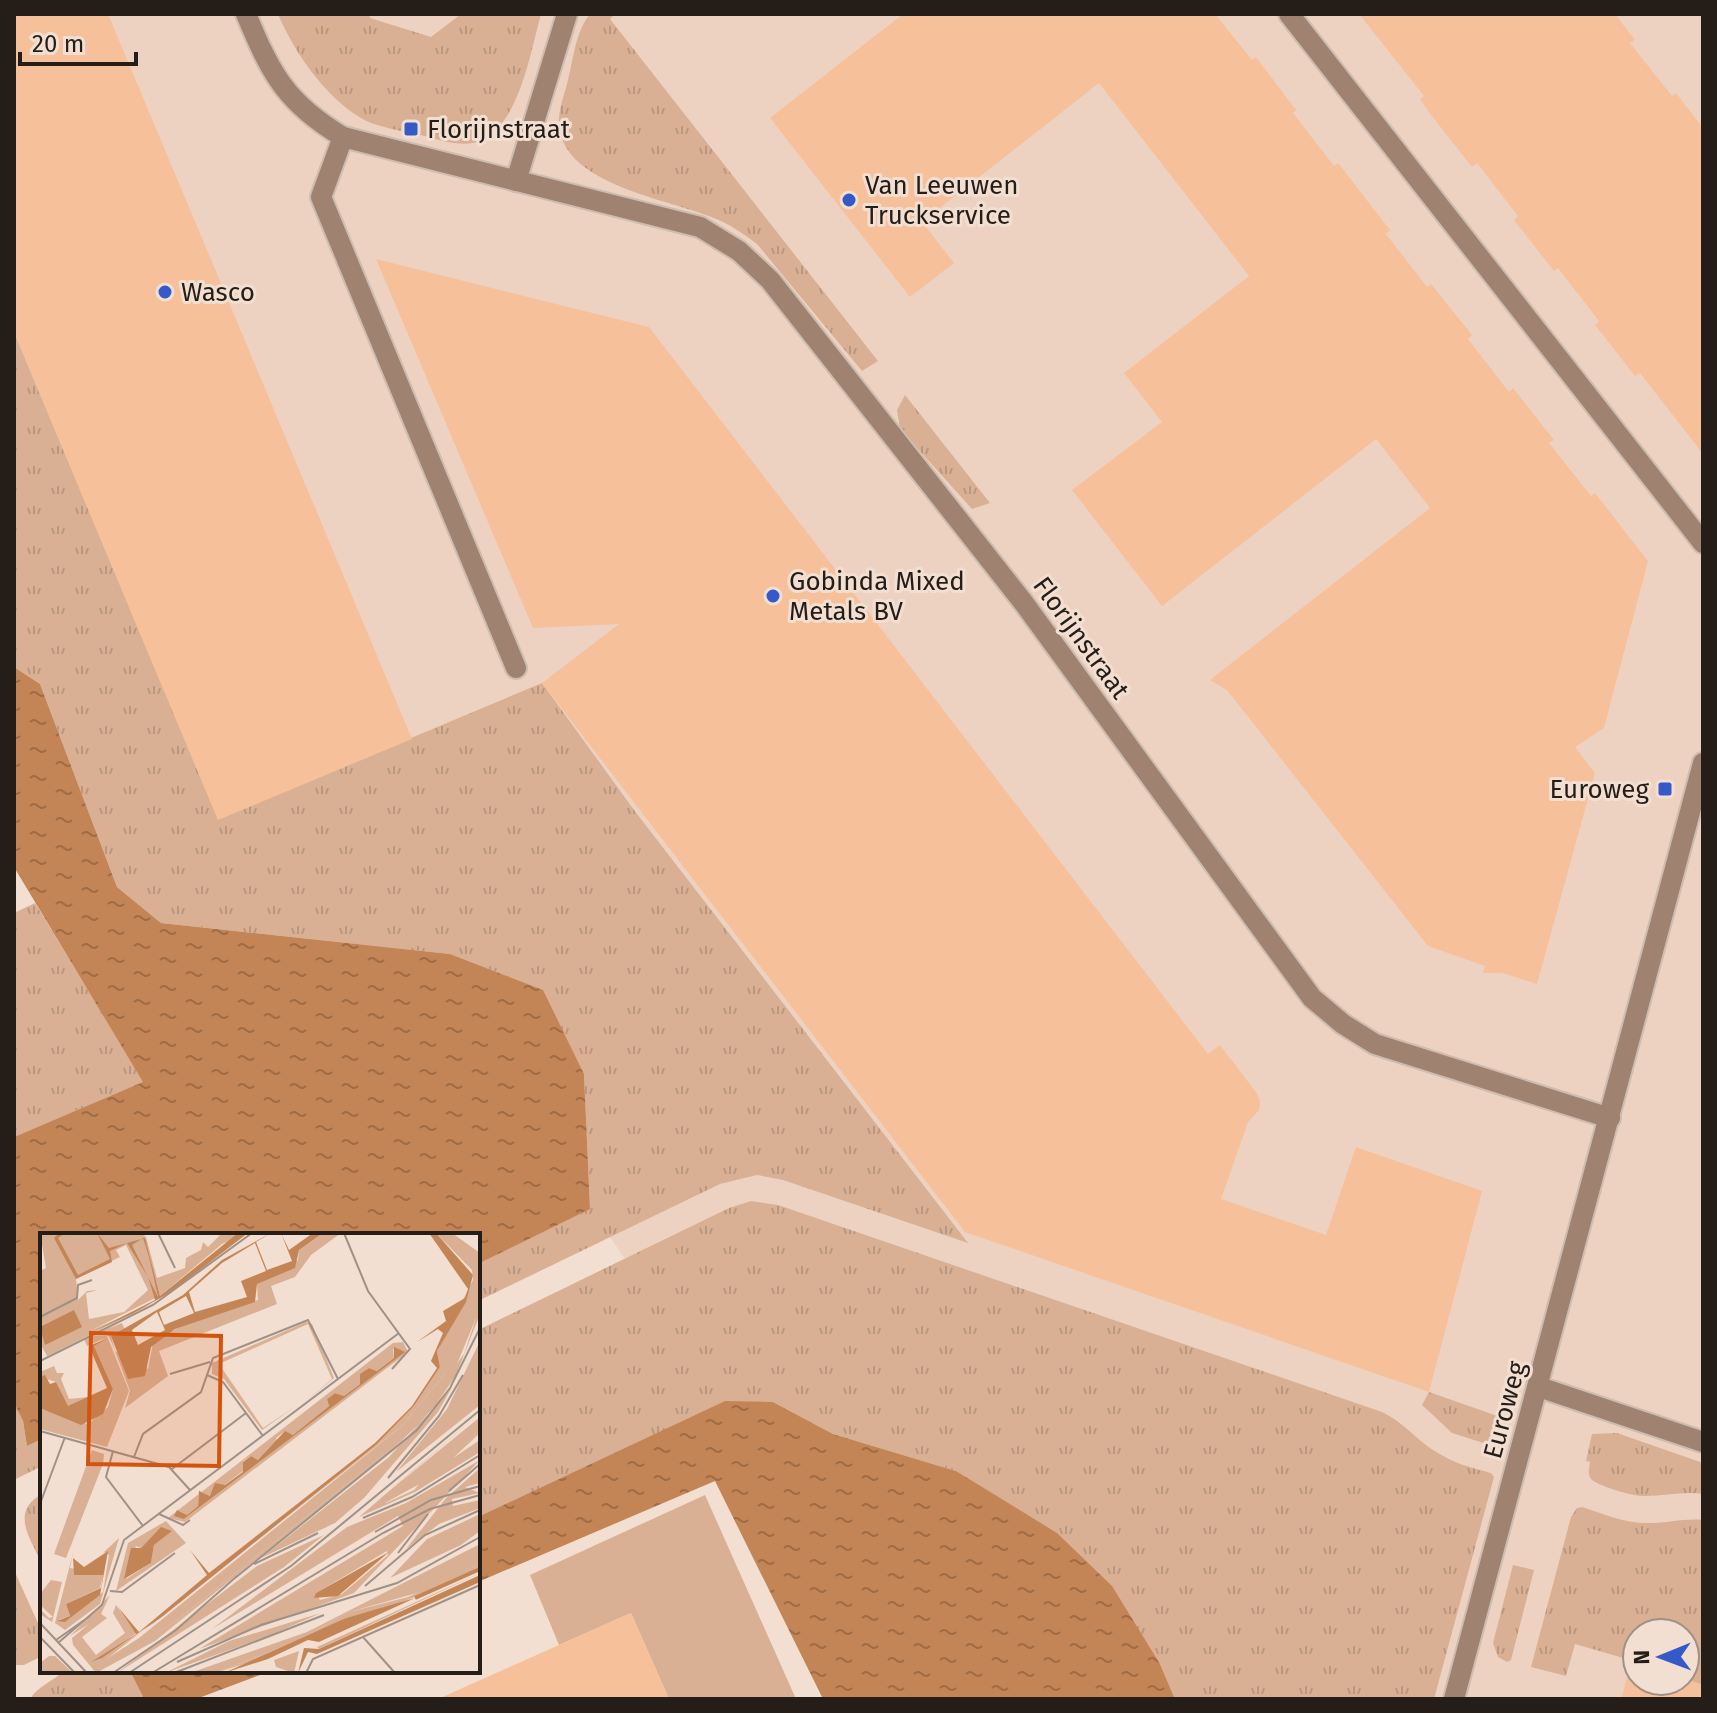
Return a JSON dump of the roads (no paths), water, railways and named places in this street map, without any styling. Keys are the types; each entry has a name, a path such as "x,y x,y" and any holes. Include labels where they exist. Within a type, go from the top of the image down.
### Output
{"street":[{"name":"Florijnstraat","path":"246,14 272,72 289,97 317,122 343,137 700,227 739,251 770,280 1023,602 1322,1007 1375,1044 1610,1118"},
{"path":"516,181 567,14"},
{"path":"1289,14 1703,543"},
{"path":"343,137 321,197 516,668"},
{"name":"Euroweg","path":"1454,1699 1703,763"},
{"path":"1539,1387 1703,1442"}],"water":[{"path":"14,667 40,684 117,887 161,923 450,954 543,990 584,1074 590,1209 480,1263 480,1233 40,1233 40,1440 27,1446 23,1421 14,1403 14,1137 143,1082 14,867"},
{"path":"725,1401 773,1402 833,1434 956,1471 1057,1533 1112,1586 1160,1664 1175,1699 823,1699 715,1481 480,1581 480,1516"},
{"path":"131,1673 266,1673 196,1699 144,1699"}],"place":[{"name":"Florijnstraat","path":"411,129"},
{"name":"Van Leeuwen Truckservice","path":"849,200"},
{"name":"Wasco","path":"165,292"},
{"name":"Gobinda Mixed Metals BV","path":"773,596"},
{"name":"Euroweg","path":"1665,789"}]}
